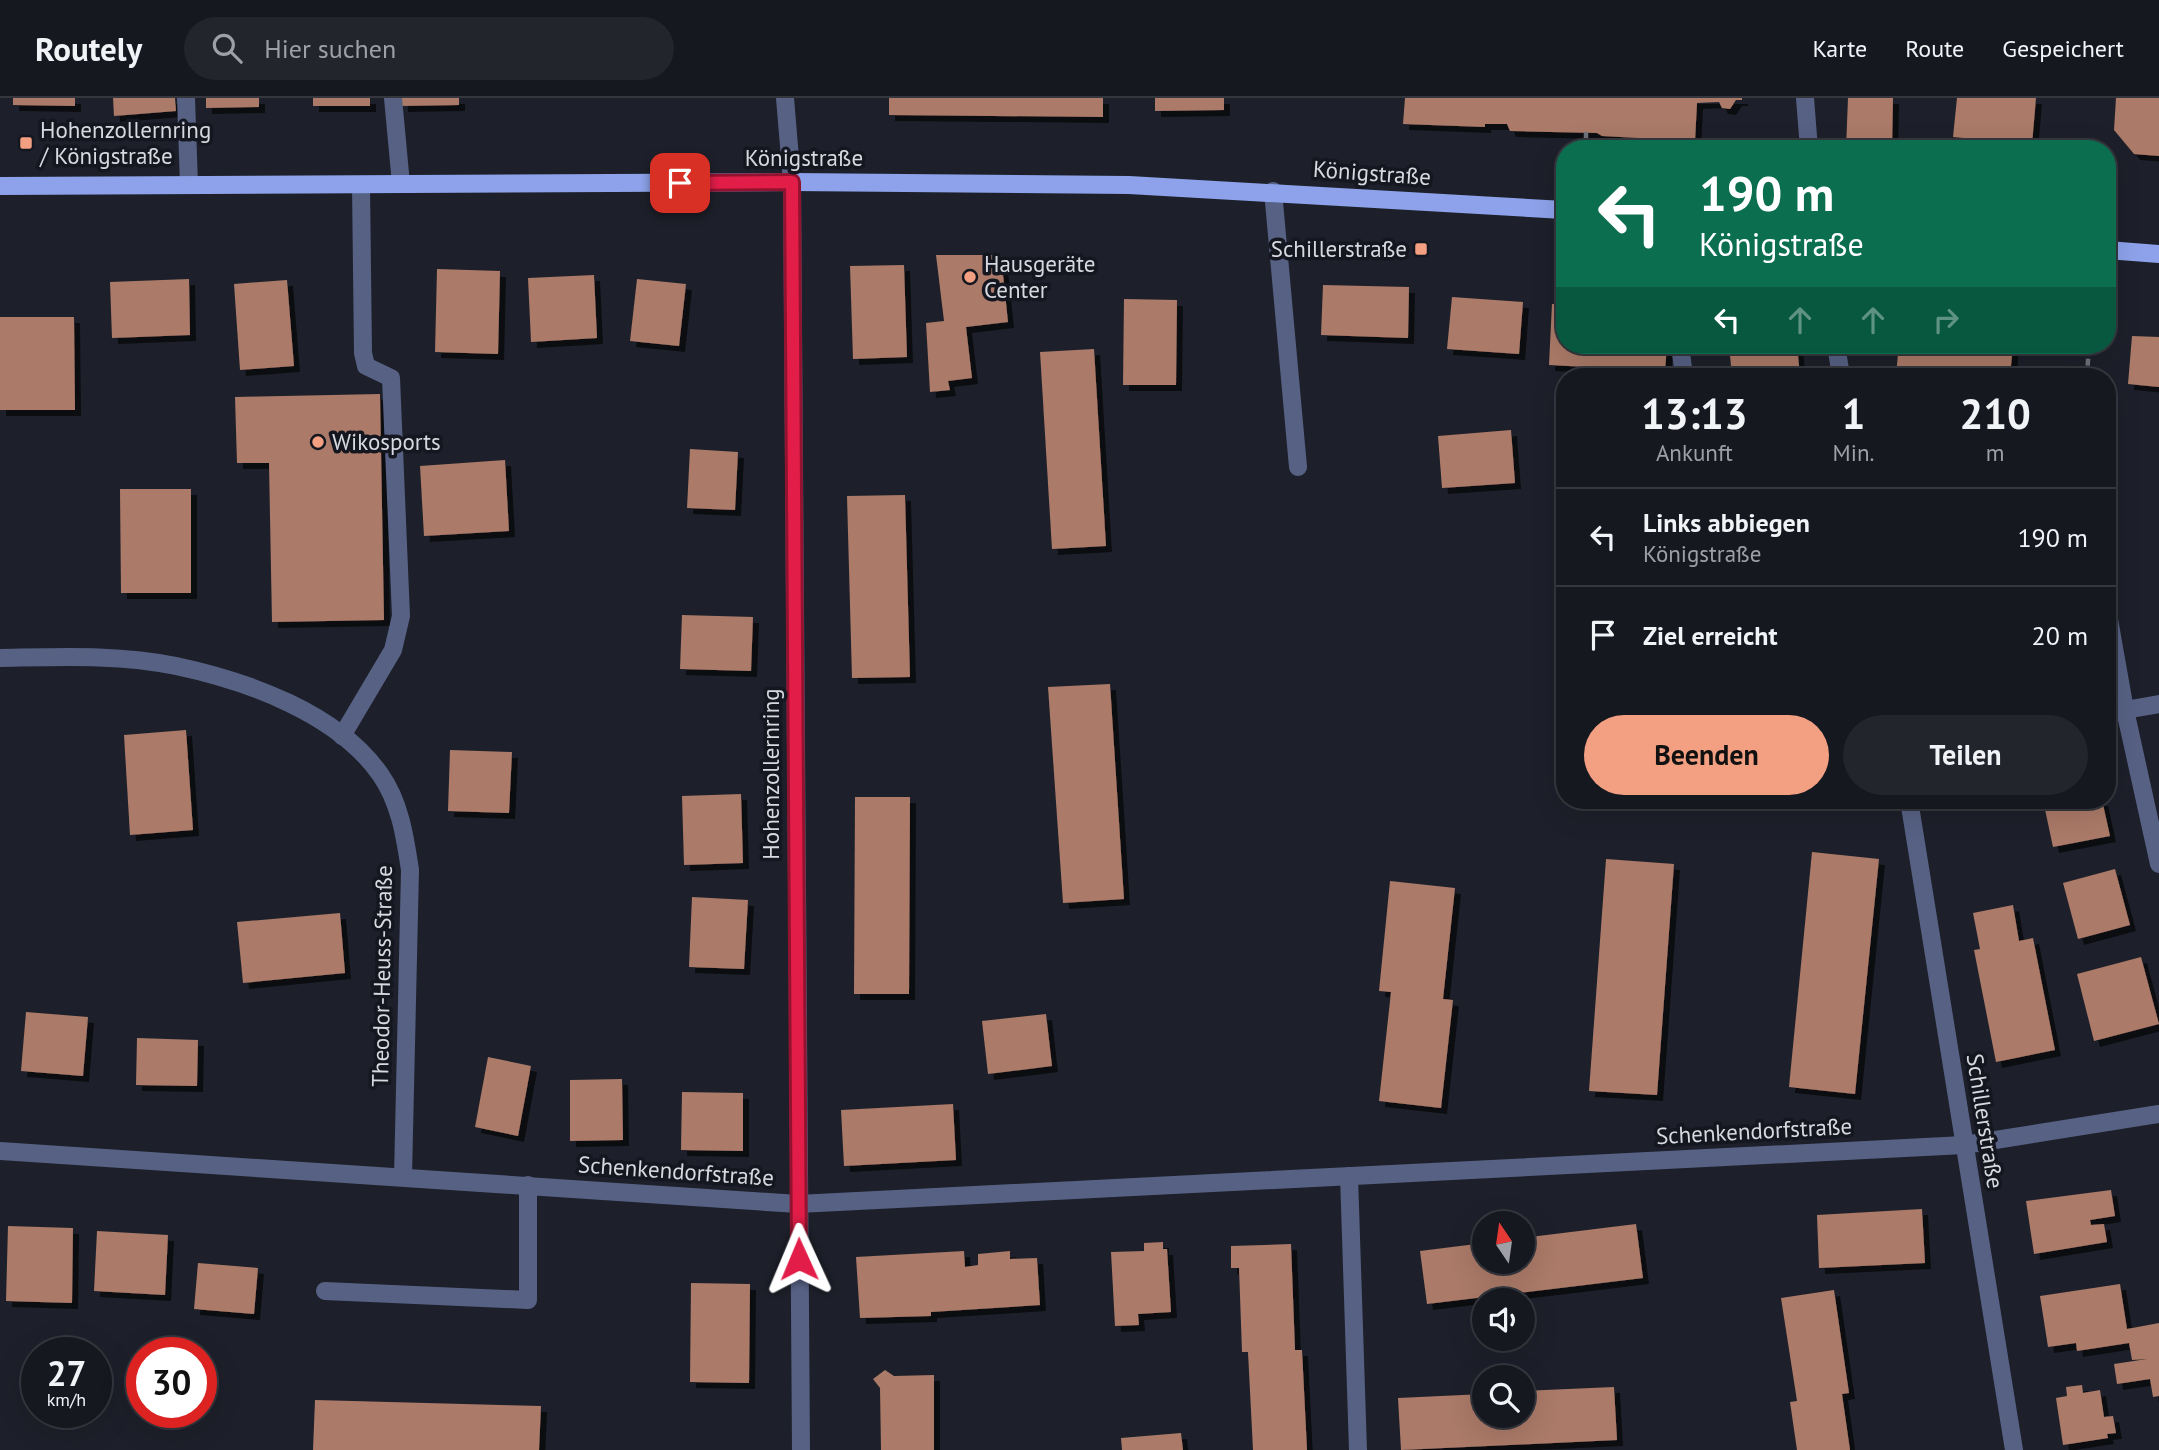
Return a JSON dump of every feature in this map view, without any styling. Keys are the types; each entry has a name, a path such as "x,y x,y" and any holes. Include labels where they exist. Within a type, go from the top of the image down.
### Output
{"main road":[{"name":"Königstraße","path":"0,186 792,182 1129,185 1273,191 1556,210"},
{"path":"2116,251 2159,254"}],"street":[{"path":"186,98 188,185"},
{"path":"393,98 401,184"},
{"name":"Hohenzollernring","path":"785,98 792,182 801,1450"},
{"path":"1805,98 1809,140"},
{"path":"342,736 393,650 401,617 391,377 366,366 363,353 361,185"},
{"path":"1273,191 1298,467"},
{"name":"Theodor-Heuss-Straße","path":"0,659 76,656 175,666 273,695 333,726 380,774 402,821 410,870 403,1177"},
{"path":"2116,659 2159,863"},
{"path":"2125,710 2159,704"},
{"name":"Schillerstraße","path":"1910,809 2014,1450"},
{"name":"Schenkendorfstraße","path":"0,1152 798,1204 1964,1145 2159,1114"},
{"path":"1349,1176 1359,1450"},
{"path":"325,1292 528,1300 528,1185"}],"path":[{"path":"1586,132 1586,140"}],"building":[{"path":"13,98 75,98 75,106 13,105"},
{"path":"113,98 175,98 176,111 114,116"},
{"path":"206,98 259,98 259,107 206,108"},
{"path":"313,98 370,98 370,106 313,106"},
{"path":"402,98 459,98 459,105 402,106"},
{"path":"889,98 1103,98 1103,117 889,115"},
{"path":"1155,98 1224,98 1224,110 1155,111"},
{"path":"1405,98 1742,98 1736,100 1730,109 1722,108 1719,102 1697,103 1695,140 1602,136 1597,133 1510,131 1507,124 1485,124 1485,127 1403,124"},
{"path":"1848,98 1893,98 1892,140 1846,140"},
{"path":"1957,98 2036,98 2032,140 1953,137"},
{"path":"2116,98 2159,98 2159,156 2134,154 2114,130"},
{"path":"936,255 1001,255 1008,322 966,327 972,378 948,381 950,390 930,392 926,323 944,321"},
{"path":"904,265 907,357 853,359 850,266"},
{"path":"437,269 500,271 498,354 435,352"},
{"path":"594,275 597,338 531,342 528,278"},
{"path":"189,279 190,335 112,338 110,282"},
{"path":"637,279 686,284 679,346 630,341"},
{"path":"287,280 294,366 240,370 234,284"},
{"path":"1323,285 1409,287 1408,338 1321,335"},
{"path":"1452,297 1523,302 1519,354 1447,349"},
{"path":"1124,299 1177,300 1176,385 1123,385"},
{"path":"1552,304 1556,304 1556,354 1666,354 1665,368 1549,365"},
{"path":"0,317 74,317 75,410 0,410"},
{"path":"2132,336 2159,337 2159,387 2128,384"},
{"path":"1094,349 1106,546 1052,549 1040,352"},
{"path":"1730,354 1798,354 1799,368 1731,368"},
{"path":"1898,354 2012,354 2011,368 1897,368"},
{"path":"380,394 384,620 272,622 269,463 237,463 235,397"},
{"path":"1511,430 1515,483 1442,488 1438,436"},
{"path":"690,449 738,452 735,510 687,508"},
{"path":"505,460 509,531 424,536 420,466"},
{"path":"120,489 191,489 191,593 121,593"},
{"path":"905,495 910,677 852,678 847,496"},
{"path":"682,615 753,617 751,671 680,669"},
{"path":"1110,684 1124,899 1063,903 1048,687"},
{"path":"186,730 193,830 130,835 124,735"},
{"path":"450,750 512,752 509,813 448,811"},
{"path":"741,794 743,863 684,865 682,796"},
{"path":"855,797 910,797 909,994 854,994"},
{"path":"2045,809 2104,809 2110,836 2053,847"},
{"path":"1812,852 1879,859 1855,1094 1789,1087"},
{"path":"1606,859 1674,864 1657,1095 1589,1091"},
{"path":"2115,869 2130,925 2078,939 2063,883"},
{"path":"1390,881 1455,888 1443,999 1453,1000 1441,1108 1379,1101 1391,992 1379,991"},
{"path":"692,897 748,900 744,969 689,967"},
{"path":"2013,905 2019,941 2033,938 2055,1050 1996,1062 1974,950 1980,949 1973,913"},
{"path":"340,913 345,973 243,983 237,922"},
{"path":"2141,957 2159,1024 2094,1041 2077,974"},
{"path":"26,1012 88,1017 83,1076 21,1071"},
{"path":"1046,1014 1052,1066 988,1074 982,1021"},
{"path":"137,1038 198,1040 197,1086 136,1085"},
{"path":"488,1057 531,1066 518,1136 475,1127"},
{"path":"622,1079 623,1140 570,1141 570,1080"},
{"path":"682,1092 743,1093 743,1151 681,1150"},
{"path":"953,1104 956,1160 844,1166 841,1110"},
{"path":"2111,1190 2115,1216 2090,1220 2091,1225 2104,1224 2107,1242 2034,1254 2026,1201"},
{"path":"1922,1209 1925,1263 1819,1268 1817,1215"},
{"path":"1636,1224 1643,1278 1535,1291 1535,1288 1472,1288 1472,1299 1427,1304 1420,1251 1472,1244 1472,1274 1535,1274 1535,1236"},
{"path":"8,1226 73,1228 72,1303 6,1301"},
{"path":"97,1231 168,1235 165,1295 94,1291"},
{"path":"1163,1242 1163,1249 1167,1249 1171,1312 1138,1314 1139,1325 1115,1326 1111,1252 1144,1251 1144,1243"},
{"path":"1291,1244 1295,1350 1302,1350 1307,1450 1253,1450 1248,1352 1242,1352 1239,1268 1231,1268 1231,1246"},
{"path":"964,1251 965,1267 978,1265 978,1254 1010,1251 1010,1259 1037,1258 1040,1305 931,1312 931,1316 860,1318 856,1257"},
{"path":"198,1263 258,1268 254,1314 194,1309"},
{"path":"691,1283 750,1284 749,1383 690,1382"},
{"path":"2120,1284 2127,1329 2159,1323 2159,1396 2153,1397 2150,1379 2117,1384 2114,1364 2147,1359 2132,1360 2129,1343 2077,1351 2076,1343 2048,1347 2040,1296"},
{"path":"1834,1290 1849,1393 1842,1394 1850,1450 1797,1450 1790,1402 1797,1401 1781,1298"},
{"path":"885,1370 894,1376 934,1375 934,1450 881,1450 880,1388 873,1379"},
{"path":"2082,1385 2083,1393 2100,1390 2104,1417 2113,1416 2116,1433 2107,1434 2108,1438 2063,1445 2056,1398 2067,1396 2066,1387"},
{"path":"1614,1387 1617,1440 1401,1450 1398,1398 1472,1395 1472,1428 1535,1428 1535,1390"},
{"path":"315,1400 541,1406 539,1450 313,1450"},
{"path":"1181,1433 1183,1450 1122,1450 1121,1438"}],"place":[{"name":"Hohenzollernring / Königstraße","path":"26,143"},
{"name":"Schillerstraße","path":"1421,249"},
{"name":"Hausgeräte Center","path":"970,277"},
{"name":"Wikosports","path":"318,442"}],"route":[{"path":"680,183 792,182 799,1259"}]}
